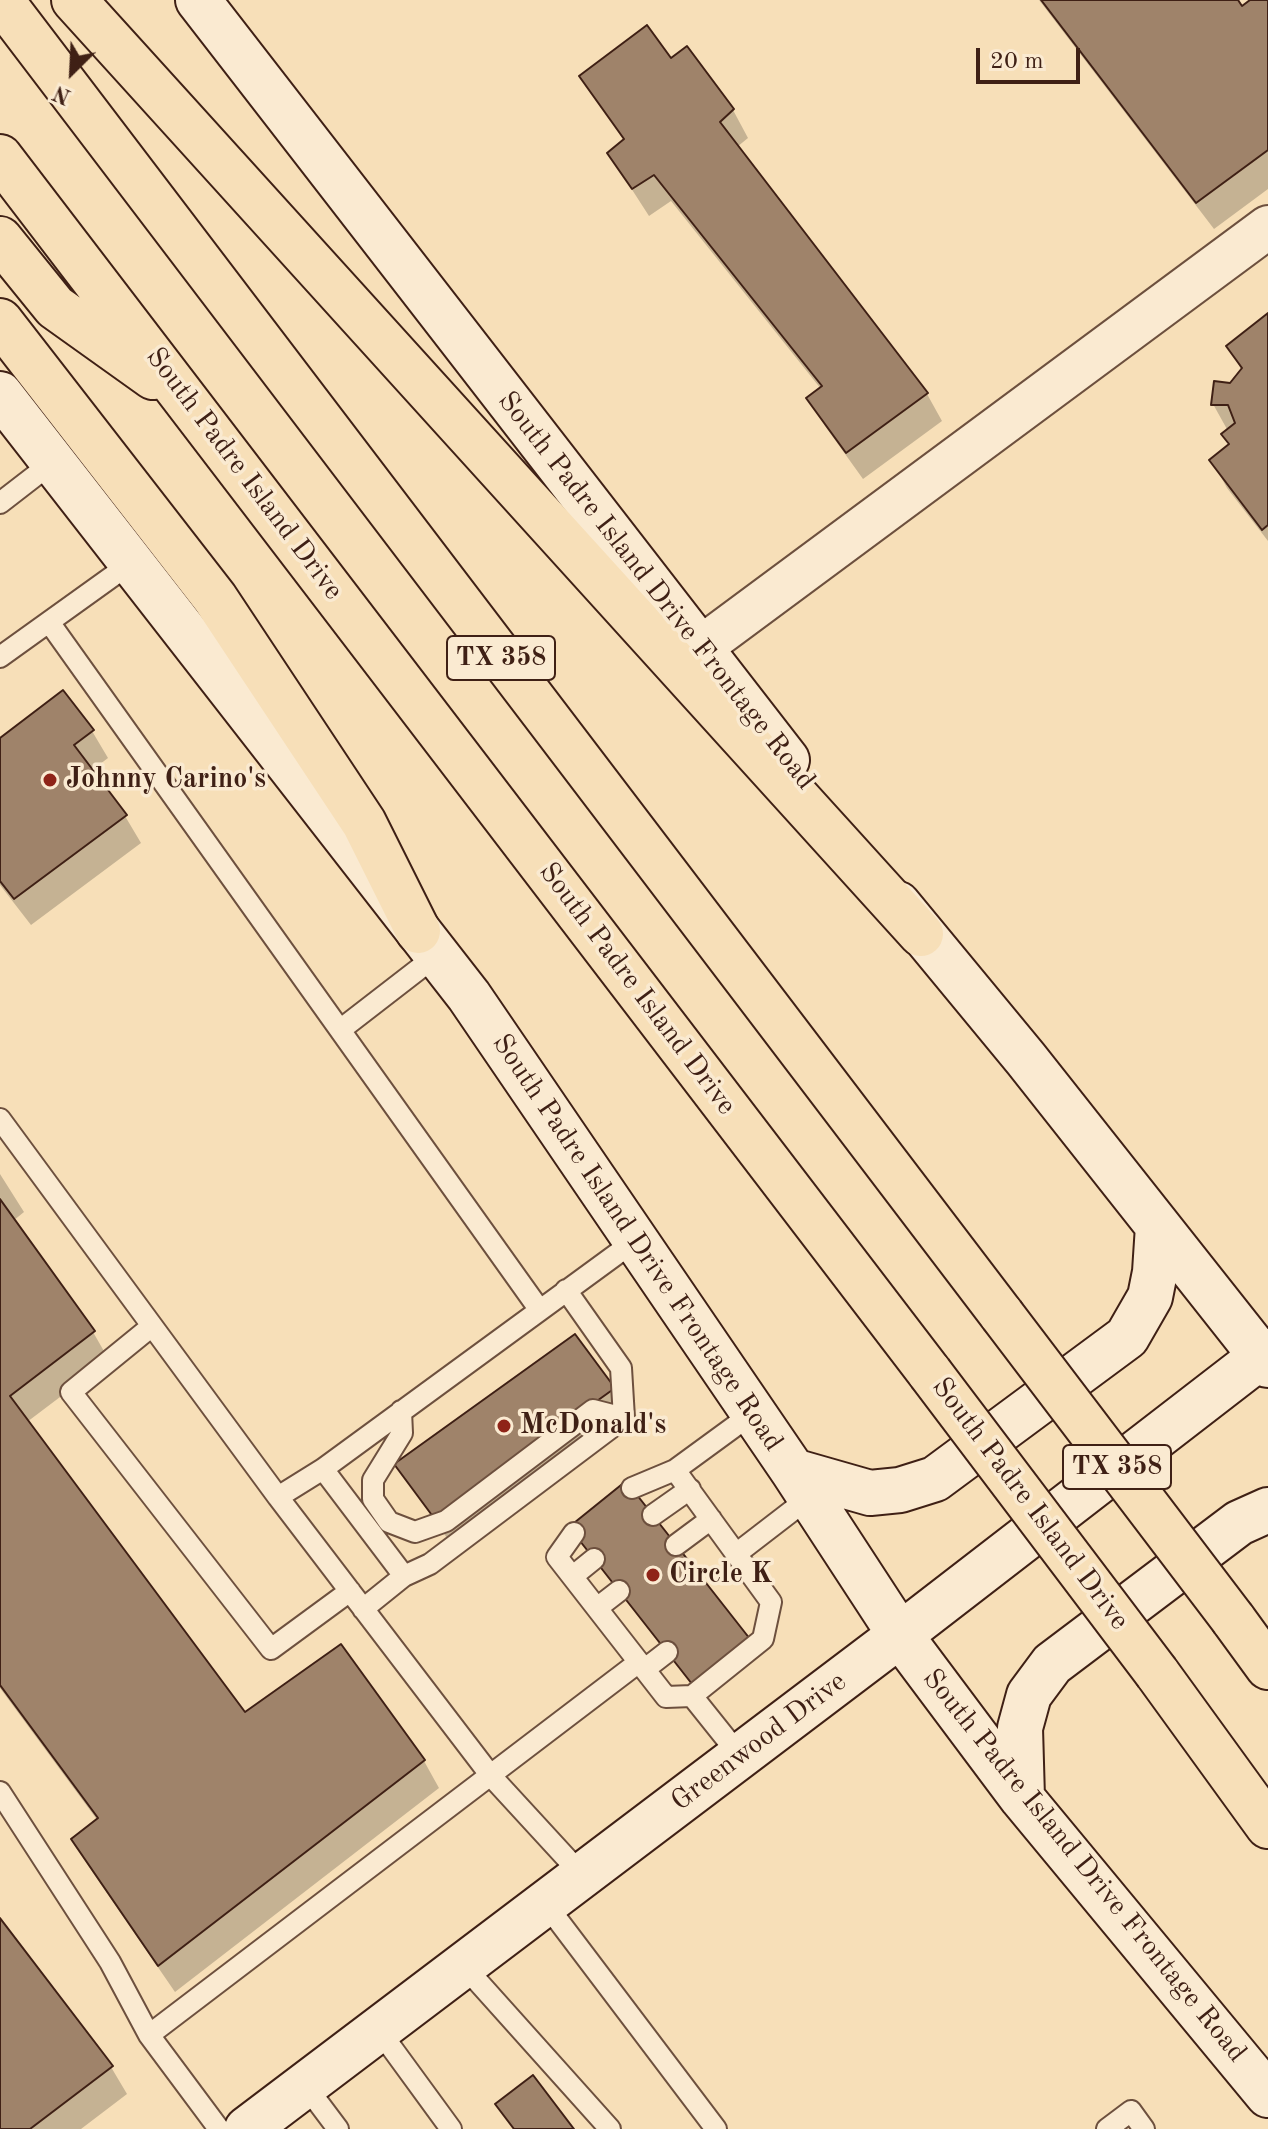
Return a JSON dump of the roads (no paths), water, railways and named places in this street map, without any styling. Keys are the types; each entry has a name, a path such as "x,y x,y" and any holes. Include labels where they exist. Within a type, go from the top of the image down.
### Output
{"highway":[{"name":"TX 358","path":"1,0 1268,1667"},
{"path":"74,0 921,934"},
{"name":"South Padre Island Drive","path":"0,157 930,1373 1157,1673 1268,1826"},
{"path":"0,239 55,307 191,404"},
{"path":"0,321 215,598 364,823 428,943"}],"main road":[{"name":"South Padre Island Drive Frontage Road","path":"198,0 921,934 1266,1357"},
{"name":"South Padre Island Drive Frontage Road","path":"0,394 469,996 802,1484 900,1635 1022,1798 1268,2095"},
{"path":"802,1484 870,1493 900,1490 935,1479 1127,1337 1150,1297 1158,1226"},
{"name":"Greenwood Drive","path":"247,2129 1266,1357"},
{"path":"1022,1798 1020,1728 1029,1695 1052,1664 1239,1523 1268,1510"}],"street":[{"path":"700,648 1268,227"}],"lane":[{"path":"0,503 53,462"},
{"path":"0,657 131,563"},
{"path":"49,622 539,1309"},
{"path":"340,1030 428,943"},
{"path":"0,1119 278,1497 491,1776 582,1875"},
{"path":"278,1497 323,1469 636,1240"},
{"path":"566,1290 621,1368 624,1418"},
{"path":"152,1326 71,1392 271,1649 350,1591"},
{"path":"401,1411 402,1433 373,1480 373,1499 389,1522 415,1532 446,1521 593,1410 624,1418"},
{"path":"632,1488 675,1470 753,1413"},
{"path":"363,1609 404,1576 430,1564 624,1418"},
{"path":"323,1469 404,1576"},
{"path":"574,1533 557,1557 666,1697 692,1696 763,1639 771,1602 675,1470"},
{"path":"736,1554 802,1484"},
{"path":"653,1515 690,1489"},
{"path":"676,1545 711,1519"},
{"path":"573,1576 594,1559"},
{"path":"597,1608 619,1591"},
{"path":"149,2035 491,1776 642,1665 667,1652"},
{"path":"692,1696 740,1756"},
{"path":"0,1792 110,1962 149,2035 219,2129"},
{"path":"545,1903 716,2129"},
{"path":"463,1965 610,2129"},
{"path":"378,2029 451,2129"},
{"path":"305,2085 338,2129"},
{"path":"1107,2129 1131,2111 1144,2129"}],"place":[{"name":"Johnny Carino's","path":"50,780"},
{"name":"McDonald's","path":"504,1426"},
{"name":"Circle K","path":"653,1575"}]}
